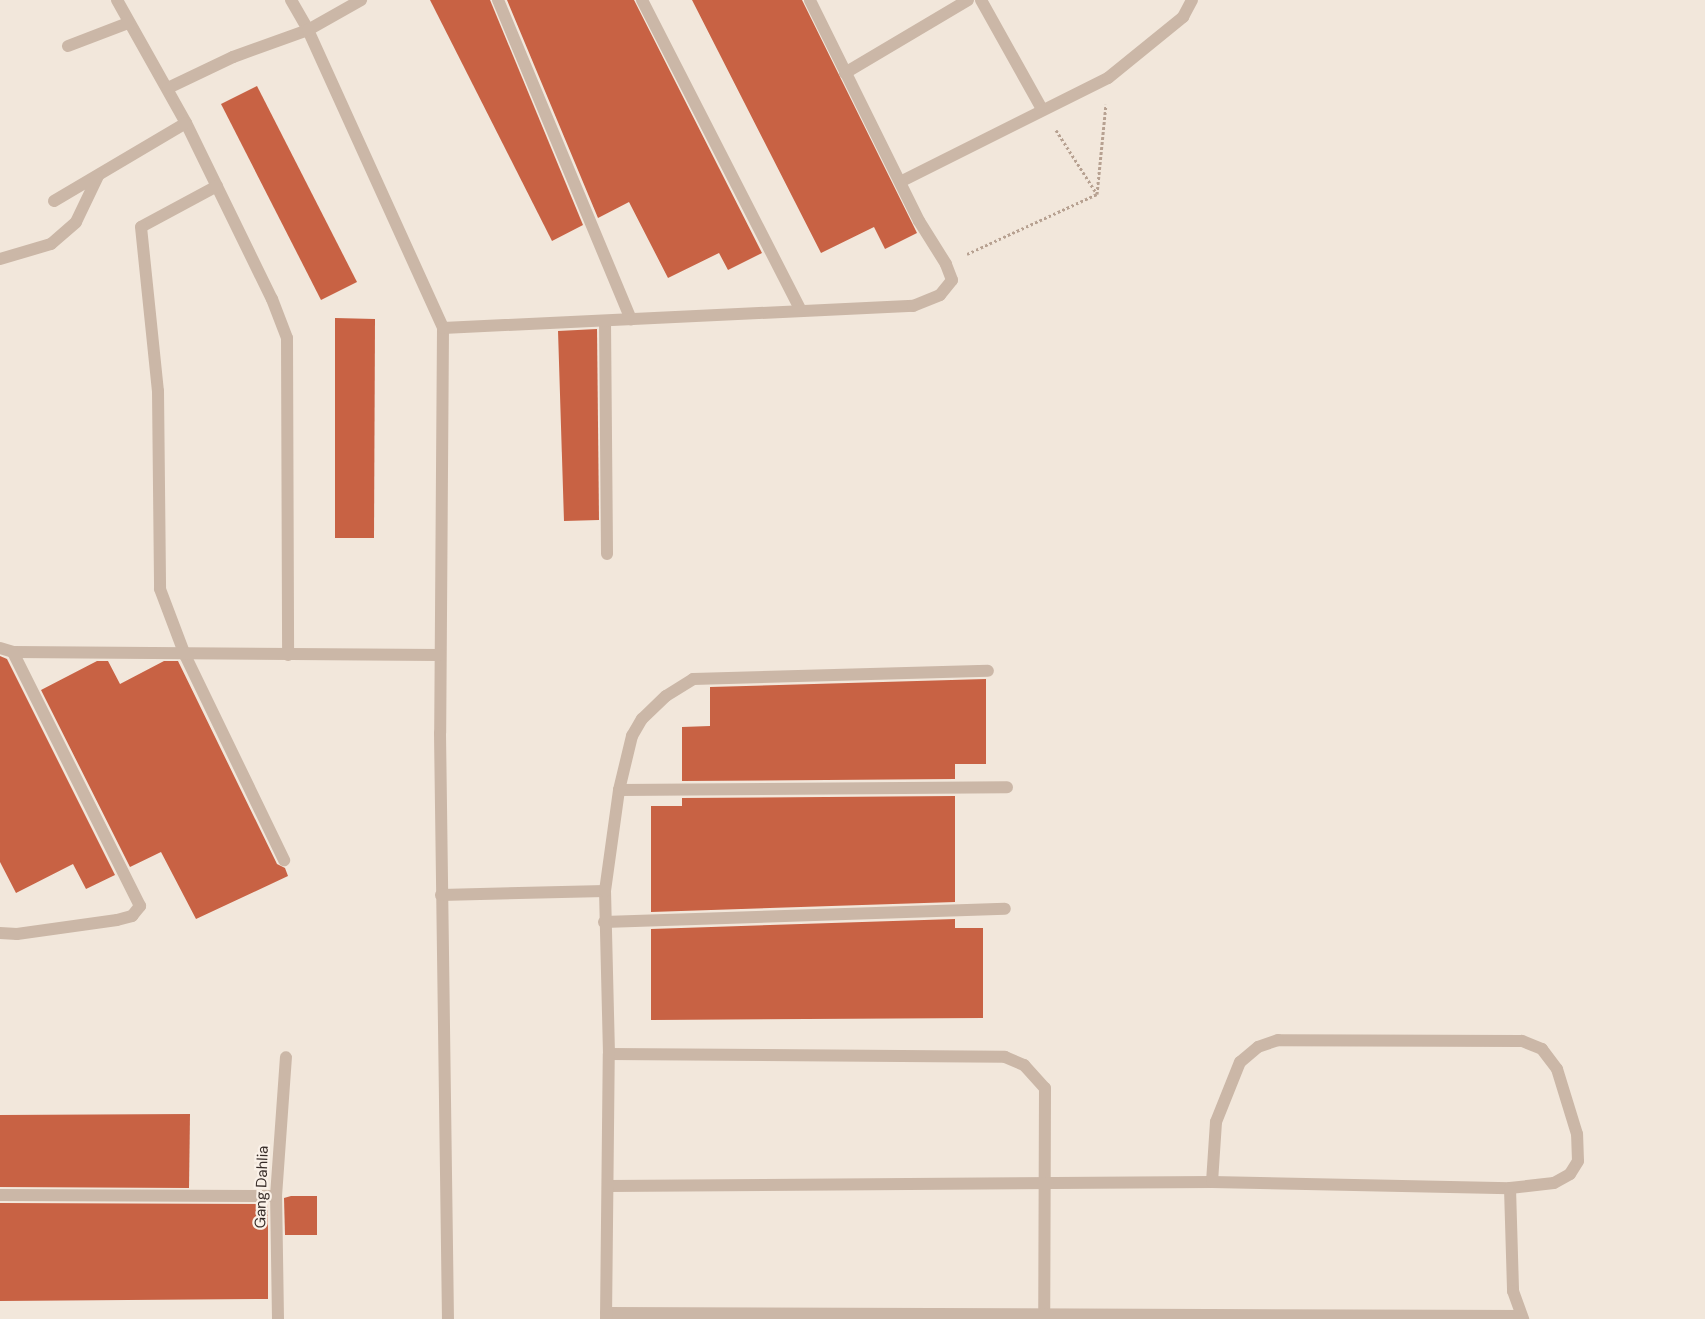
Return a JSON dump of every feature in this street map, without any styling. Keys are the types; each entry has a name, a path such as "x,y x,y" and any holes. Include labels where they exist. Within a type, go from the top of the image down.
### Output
{"street":[{"path":"117,0 128,23 168,88 186,122 272,299 287,338 288,656"},
{"path":"290,0 308,30 443,328 440,733 448,1319"},
{"path":"168,88 233,57 308,30 362,0"},
{"path":"498,0 631,320"},
{"path":"642,0 801,311"},
{"path":"443,328 605,322 913,306 940,295 952,280 946,264 920,221 902,181 810,0"},
{"path":"845,72 968,0"},
{"path":"981,0 1042,109"},
{"path":"902,181 1042,109 1108,78 1183,17 1192,0"},
{"path":"68,46 128,23"},
{"path":"54,200 98,176 186,122"},
{"path":"0,259 51,244 76,222 98,176"},
{"path":"217,186 141,227 158,391 160,589 184,655 284,860"},
{"path":"605,322 607,554"},
{"path":"0,648 13,652 184,655 440,654"},
{"path":"0,933 17,934 117,920 132,916 140,906 13,652"},
{"path":"988,671 693,679 666,696 642,719 632,736 619,790 604,891 609,1054 606,1316 1522,1318 1513,1291 1510,1188"},
{"path":"619,790 1007,787"},
{"path":"441,894 604,891"},
{"path":"604,922 1005,910"},
{"path":"608,1186 1044,1185 1212,1182 1510,1188 1554,1183 1570,1174 1578,1161 1578,1134 1557,1069 1542,1049 1522,1040 1278,1040 1258,1047 1240,1062 1216,1122 1212,1182"},
{"path":"609,1054 1005,1056 1024,1065 1045,1088 1044,1316"},
{"name":"Gang Dahlia","path":"278,1319 276,1196 286,1057"},
{"path":"0,1196 276,1196"}],"path":[{"path":"1097,194 1108,78"},
{"path":"1042,109 1097,194"},
{"path":"946,264 1097,194"}],"building":[{"path":"430,0 490,0 583,225 552,241"},
{"path":"507,0 634,0 762,253 728,270 719,253 668,278 629,202 598,218"},
{"path":"692,0 802,0 917,233 885,249 874,227 821,253"},
{"path":"257,86 357,282 321,300 221,104"},
{"path":"335,318 375,319 374,538 335,538"},
{"path":"597,329 599,520 564,521 558,331"},
{"path":"0,656 7,659 115,875 86,889 73,864 16,893 0,862"},
{"path":"97,661 108,661 120,684 164,661 178,661 277,864 285,868 288,876 196,919 161,852 130,867 41,690"},
{"path":"986,679 986,764 955,764 955,779 682,781 682,727 710,726 710,687"},
{"path":"955,796 955,902 651,912 651,806 682,806 682,798"},
{"path":"955,919 955,928 983,928 983,1018 651,1020 651,929"},
{"path":"190,1114 189,1188 0,1187 0,1115"},
{"path":"291,1196 317,1196 317,1235 285,1235 284,1198"},
{"path":"0,1203 268,1204 268,1299 0,1301"}]}
